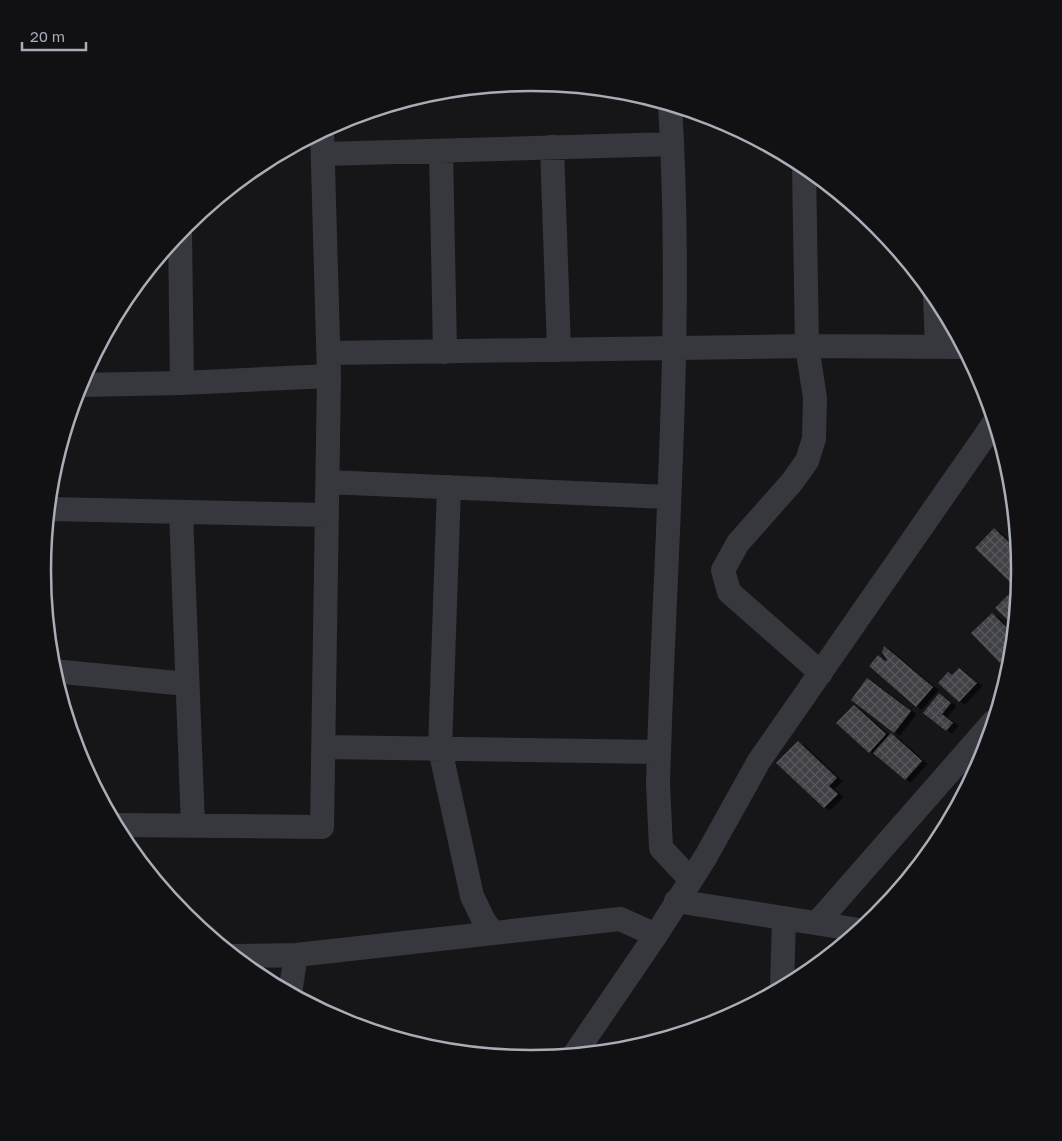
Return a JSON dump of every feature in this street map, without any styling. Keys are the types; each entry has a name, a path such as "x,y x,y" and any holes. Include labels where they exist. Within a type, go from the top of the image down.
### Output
{"street":[{"path":"670,112 673,349 658,752 660,848 690,879"},
{"path":"125,825 322,827 329,364 322,138"},
{"path":"323,154 672,144"},
{"path":"552,147 559,350"},
{"path":"441,151 445,352"},
{"path":"804,176 807,346 816,417 814,439 807,461 792,482 738,543 723,570 729,592 821,673"},
{"path":"180,243 182,383"},
{"path":"936,315 937,347"},
{"path":"89,384 182,383 329,364 445,352 807,346 955,348"},
{"path":"579,1047 656,935 705,858 759,761 989,431"},
{"path":"328,482 668,497"},
{"path":"449,487 440,749 472,896 484,921 493,933"},
{"path":"55,509 327,515"},
{"path":"181,512 193,826"},
{"path":"62,672 187,684"},
{"path":"817,923 981,736"},
{"path":"324,747 658,752"},
{"path":"676,901 850,928"},
{"path":"782,979 784,918"},
{"path":"246,956 296,955 620,919 656,935"},
{"path":"291,986 296,955"}],"building":[{"path":"994,528 1010,543 1011,583 975,548"},
{"path":"1010,593 1008,621 995,608"},
{"path":"992,613 1007,628 1003,661 1000,663 971,633"},
{"path":"884,646 933,687 916,707 869,666 878,655 885,661 887,660 882,652"},
{"path":"959,668 977,683 959,702 938,683 948,672 952,675"},
{"path":"867,678 911,711 894,733 851,700"},
{"path":"939,693 951,703 942,714 953,723 946,731 923,713"},
{"path":"854,705 886,734 869,753 836,723"},
{"path":"891,733 922,761 905,780 873,753"},
{"path":"798,741 837,778 829,786 838,794 824,808 776,763"}]}
